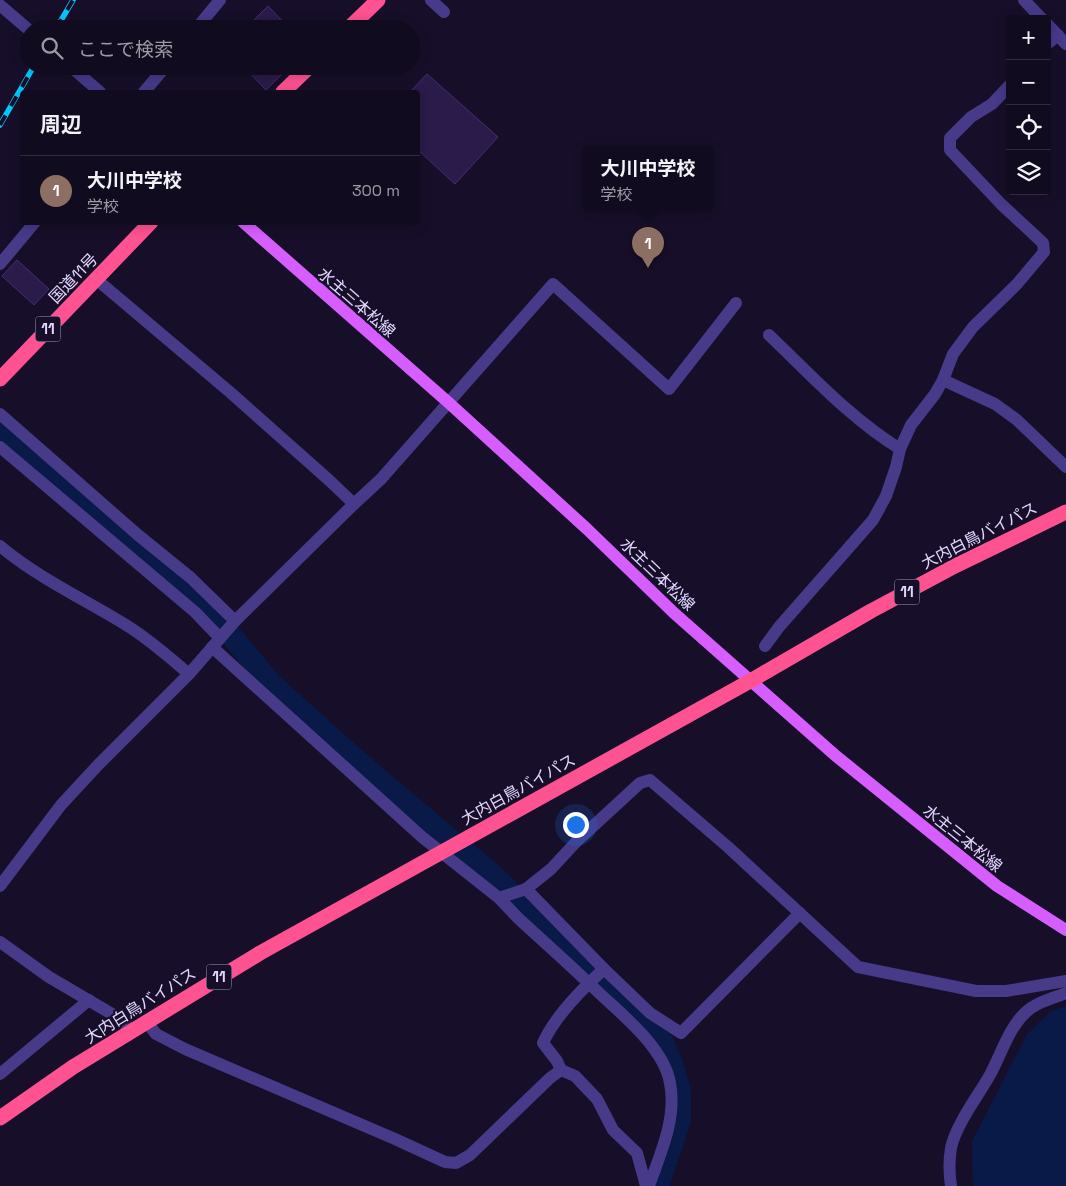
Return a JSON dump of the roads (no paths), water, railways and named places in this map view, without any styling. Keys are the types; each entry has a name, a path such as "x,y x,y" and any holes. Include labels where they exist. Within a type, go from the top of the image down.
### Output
{"highway":[{"path":"357,20 378,0"},
{"path":"285,90 301,75"},
{"name":"国道11号","path":"0,379 148,225"},
{"name":"大内白鳥バイパス","path":"0,1118 73,1067 260,952 752,680 871,610 954,566 1066,512"}],"main road":[{"name":"水主三本松線","path":"246,225 449,403 587,528 674,613 836,756 998,886 1066,930"}],"street":[{"path":"203,20 220,0"},
{"path":"430,0 444,12"},
{"path":"1024,0 1038,15"},
{"path":"0,5 20,22"},
{"path":"1051,28 1062,40"},
{"path":"80,75 98,90"},
{"path":"146,90 158,75"},
{"path":"765,646 779,627 873,520 886,496 900,449 911,425 943,380 953,354 972,327 1016,284 1044,252 1043,243 1001,204 950,150 950,138 971,117 992,104 1006,89"},
{"path":"0,264 32,225"},
{"path":"96,279 231,392 354,504"},
{"path":"0,886 60,805 189,674 234,622 381,479 553,284 669,389 736,303"},
{"path":"769,335 853,415 878,435 900,449"},
{"path":"943,380 995,404 1017,420 1066,467"},
{"path":"0,414 138,535 191,578 234,622"},
{"path":"0,446 195,612 218,640 422,837 444,850 502,898 518,918 590,982 642,1034 660,1058 670,1082 672,1105 667,1136 647,1186"},
{"path":"0,546 28,568 128,626 161,650 189,674"},
{"path":"502,898 524,890 551,869 640,782 650,780 728,847 858,967 976,991 1006,991 1066,981"},
{"path":"524,890 603,970 650,1013 681,1033 800,913"},
{"path":"0,942 49,977 117,1017 131,1030"},
{"path":"603,970 590,982 550,1028 543,1043 558,1061 561,1070 574,1076 597,1099 613,1130 637,1153 647,1186"},
{"path":"951,1186 949,1174 952,1146 960,1126 990,1074 1010,1034 1023,1014 1033,1005 1066,993"},
{"path":"0,1074 89,1000"},
{"path":"146,1021 156,1034 185,1049 450,1163 456,1163 470,1155 550,1078 561,1070"}],"water":[{"path":"1066,1006 1066,1186 973,1186 972,1141 1027,1034 1051,1011"}],"waterway":[{"path":"0,430 219,621 270,682 288,699 368,770 493,875 644,1020 663,1042 680,1091 680,1120 658,1186"}],"railway":[{"path":"61,20 73,0"},
{"path":"20,90 29,75"},
{"path":"0,125 20,90"}],"place":[{"name":"大川中学校","path":"648,268"}]}
